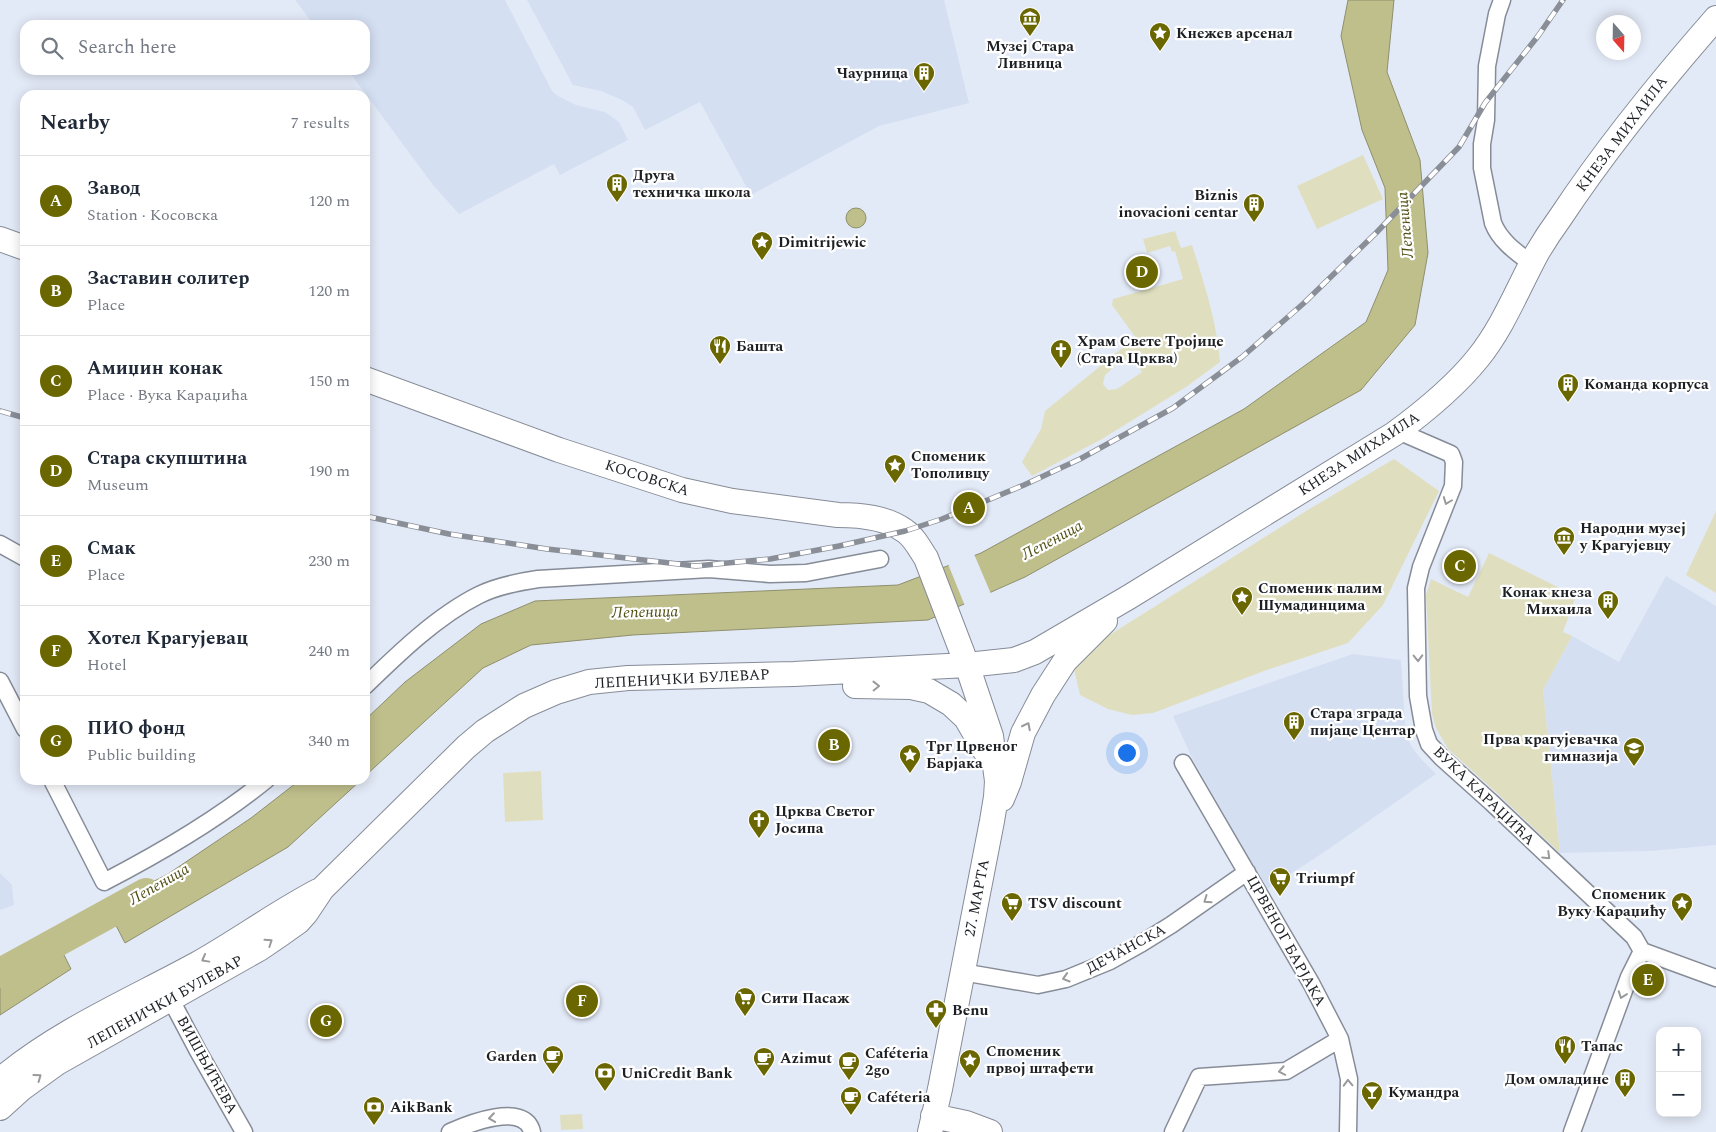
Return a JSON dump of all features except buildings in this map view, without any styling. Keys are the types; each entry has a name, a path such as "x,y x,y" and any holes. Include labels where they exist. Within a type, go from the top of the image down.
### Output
{"main road":[{"name":"КНЕЗА МИХАИЛА","path":"967,665 1014,660 1036,652 1129,597 1398,431 1426,411 1478,358 1497,329 1532,264 1561,216 1630,120 1672,67 1716,18"},
{"path":"0,239 20,246"},
{"name":"КОСОВСКА","path":"370,381 559,450 682,490 732,501 838,515 852,515 886,522 905,531 926,558 956,635"},
{"path":"992,821 1009,782 1023,733 1043,694 1065,661 1129,597"},
{"name":"27. МАРТА","path":"931,1124 940,1089 992,821 997,780 991,736 956,635"},
{"name":"ЛЕПЕНИЧКИ БУЛЕВАР","path":"0,1108 21,1089 57,1063 259,949 298,922 322,889 466,747 485,731 514,712 544,696 589,682 628,678 794,674 967,665"},
{"path":"794,674 838,684 912,686 929,691 951,704 966,718 989,758 997,780"},
{"name":"ЛЕПЕНИЧКИ БУЛЕВАР","path":"0,1080 55,1041 210,956 287,908 322,889"},
{"path":"931,1124 966,1123 990,1132"}],"street":[{"path":"1502,0 1487,66 1486,120 1482,144 1482,168 1496,230 1511,248 1532,264"},
{"name":"ВУКА КАРАЏИЋА","path":"1398,431 1451,454 1454,462 1453,486 1421,567 1416,588 1418,696 1421,716 1429,744 1634,937 1642,951"},
{"path":"0,544 20,555"},
{"path":"370,681 396,656 478,595 512,584 538,579 709,569 770,574 806,573 880,558"},
{"path":"0,681 20,719"},
{"name":"ЦРВЕНОГ БАРЈАКА","path":"1184,763 1311,982 1340,1040 1348,1079 1348,1132"},
{"path":"55,785 104,882 187,835 259,785"},
{"name":"ДЕЧАНСКА","path":"962,972 1038,985 1066,979 1110,961 1171,926 1247,872"},
{"path":"1572,1132 1629,977 1642,951 1716,978"},
{"name":"ВИШЊИЋЕВА","path":"170,998 244,1132"},
{"path":"1173,1132 1199,1077 1286,1072 1340,1040"},
{"path":"450,1132 470,1123 496,1117 519,1118 527,1122 532,1130"}],"shaded area":[{"path":"295,0 505,0 552,91 576,105 605,112 619,122 628,140 560,175 554,164 459,214 433,185 370,100 370,90 363,90 352,75 370,75 370,20 310,20"},
{"path":"527,0 944,0 969,103 879,126 751,195 700,102 645,130 633,107 622,100 601,91 573,85"},
{"path":"1363,155 1383,199 1317,229 1297,186"},
{"path":"1175,231 1181,248 1192,245 1213,317 1220,362 1186,387 1102,439 1032,476 1022,462 1041,429 1045,411 1109,359 1115,366 1105,375 1103,384 1108,390 1117,389 1142,372 1131,357 1120,362 1113,355 1136,338 1112,305 1113,299 1183,279 1175,251 1172,252 1170,246 1147,253 1143,239"},
{"path":"1394,459 1439,491 1383,605 1348,643 1264,671 1153,713 1132,715 1108,709 1080,695 1074,669 1081,653 1311,508"},
{"path":"1716,511 1716,593 1686,575"},
{"path":"1489,553 1576,596 1563,632 1572,636 1543,690 1560,853 1448,749 1436,728 1432,714 1426,595 1431,579 1468,597"},
{"name":"Прва крагујевачка гимназија","path":"1666,576 1716,606 1716,845 1651,851 1560,853 1543,690 1572,636 1619,662"},
{"path":"1353,654 1401,660 1407,735 1411,746 1436,774 1323,853 1267,889 1192,758 1173,716"},
{"path":"541,771 543,820 505,822 503,773"},
{"path":"0,873 12,885 14,905 0,910"},
{"path":"582,1114 583,1129 561,1130 560,1115"}],"water":[{"path":"1348,0 1394,0 1387,72 1420,160 1428,253 1415,325 1361,390 1025,577 928,620 633,635 531,645 483,668 370,771 370,715 405,682 481,624 535,601 898,585 981,553 1244,409 1366,322 1388,270 1385,188 1362,130 1341,36"},
{"path":"856,208 863,211 866,218 863,225 856,228 849,225 846,218 849,211"},
{"path":"294,785 356,785 288,847 125,943 106,906 168,874 251,818"},
{"path":"55,937 71,969 0,1015 0,969"}],"pier":[{"path":"974,554 991,594 965,606 948,564"}],"waterway":[{"name":"Лепеница","path":"0,973 146,893"}],"railway":[{"path":"370,517 449,534 547,549 696,566 770,559 905,531 942,519 1024,485 1080,459 1173,408 1242,357 1304,303 1376,233 1459,147 1485,103 1538,36 1563,0"},
{"path":"0,411 20,417"}],"place":[{"name":"Музеј Стара Ливница","path":"1030,37"},
{"name":"Кнежев арсенал","path":"1160,52"},
{"name":"Чаурница","path":"924,92"},
{"name":"Друга техничка школа","path":"617,203"},
{"name":"Biznis inovacioni centar","path":"1254,223"},
{"name":"Dimitrijewic","path":"762,261"},
{"name":"Стара скупштина","path":"1142,272"},
{"name":"Башта","path":"720,365"},
{"name":"Храм Свете Тројице (Стара Црква)","path":"1061,369"},
{"name":"Команда корпуса","path":"1568,403"},
{"name":"Споменик Тополивцу","path":"895,484"},
{"name":"Завод","path":"969,508"},
{"name":"Народни музеј у Крагујевцу","path":"1564,556"},
{"name":"Амиџин конак","path":"1460,566"},
{"name":"Споменик палим Шумадинцима","path":"1242,616"},
{"name":"Конак кнеза Михаила","path":"1608,620"},
{"name":"Стара зграда пијаце Центар","path":"1294,741"},
{"name":"Заставин солитер","path":"834,745"},
{"name":"Прва крагујевачка гимназија","path":"1634,767"},
{"name":"Трг Црвеног Барјака","path":"910,774"},
{"name":"Црква Светог Јосипа","path":"759,839"},
{"name":"Triumpf","path":"1280,897"},
{"name":"TSV discount","path":"1012,922"},
{"name":"Споменик Вуку Караџићу","path":"1682,922"},
{"name":"Смак","path":"1648,980"},
{"name":"Хотел Крагујевац","path":"582,1001"},
{"name":"Сити Пасаж","path":"745,1017"},
{"name":"ПИО фонд","path":"326,1021"},
{"name":"Benu","path":"936,1029"},
{"name":"Тапас","path":"1565,1065"},
{"name":"Garden","path":"553,1075"},
{"name":"Azimut","path":"764,1077"},
{"name":"Споменик првој штафети","path":"970,1079"},
{"name":"Caféteria 2go","path":"849,1081"},
{"name":"UniCredit Bank","path":"605,1092"},
{"name":"Дом омладине","path":"1625,1098"},
{"name":"Кумандра","path":"1372,1111"},
{"name":"Caféteria","path":"851,1116"},
{"name":"AikBank","path":"374,1126"}]}
